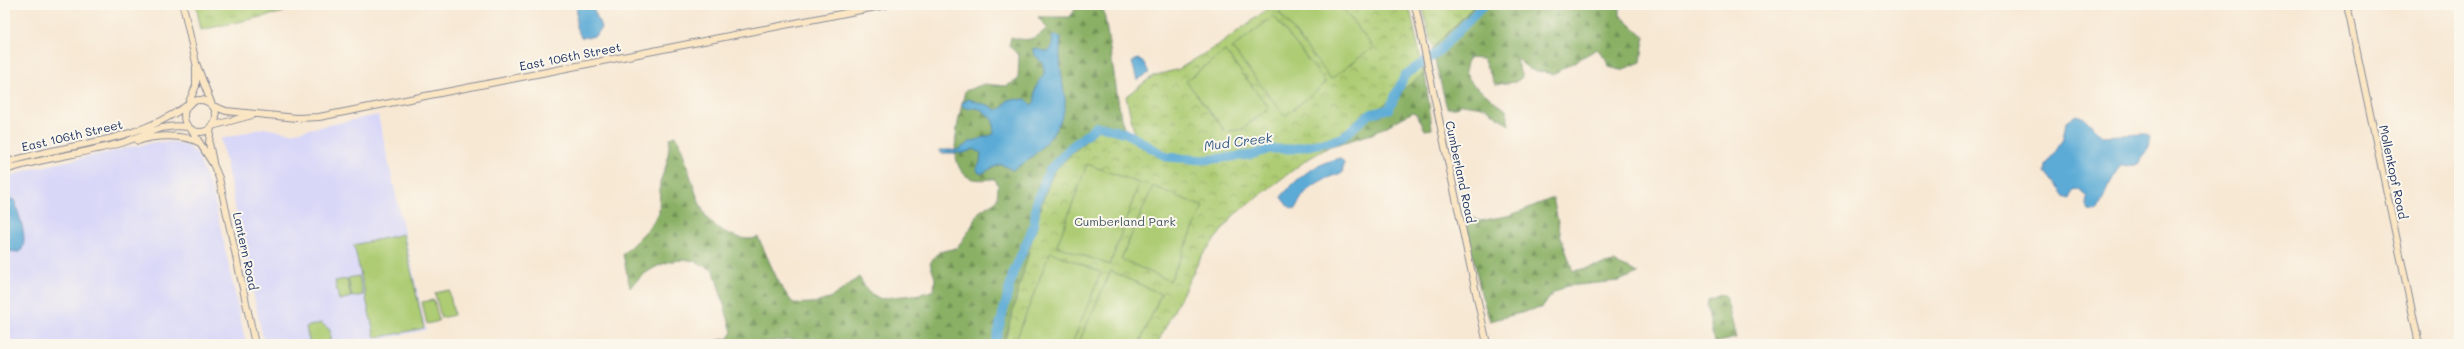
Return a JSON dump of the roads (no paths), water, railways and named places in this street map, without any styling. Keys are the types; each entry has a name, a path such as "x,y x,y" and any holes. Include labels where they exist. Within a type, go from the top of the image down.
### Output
{"main road":[{"path":"183,5 196,63 216,118 212,126 202,132 189,128 183,117 196,86 196,63"},
{"name":"East 106th Street","path":"212,106 226,111 297,118 319,118 886,5"},
{"name":"Cumberland Road","path":"1415,5 1487,344"},
{"name":"Mollenkopf Road","path":"2347,5 2419,344"},
{"path":"187,105 200,99 212,106"},
{"name":"East 106th Street","path":"5,163 129,134 173,116 187,105"},
{"name":"East 106th Street","path":"212,126 257,114"},
{"name":"East 106th Street","path":"5,170 118,144 166,126 189,128"},
{"name":"Lantern Road","path":"212,126 209,143 213,164 220,184 255,344"},
{"name":"Lantern Road","path":"189,128 213,164"},
{"path":"118,144 127,145 158,137 191,139 200,143"}],"water":[{"path":"577,5 592,5 601,27 596,35 591,37 581,37 576,27"},
{"path":"1056,35 1061,38 1060,60 1065,99 1064,109 1055,130 1039,150 1021,165 1012,170 1001,164 980,174 976,168 980,163 981,153 974,149 964,153 941,153 939,150 958,150 970,142 994,134 993,121 986,113 979,109 966,108 961,104 968,99 990,106 996,110 1002,108 1008,100 1026,99 1031,105 1034,103 1036,88 1043,76 1044,69 1042,63 1035,55 1033,48 1044,51 1050,50 1052,37"},
{"path":"1138,59 1145,64 1149,73 1137,80 1132,62"},
{"path":"2076,115 2083,117 2103,136 2144,134 2150,137 2148,149 2138,165 2120,166 2108,187 2097,212 2089,211 2086,205 2087,197 2079,190 2073,191 2070,198 2064,196 2045,172 2046,165 2063,139 2066,122"},
{"path":"1340,158 1344,162 1342,173 1320,181 1314,185 1299,201 1296,209 1291,208 1285,203 1281,197 1300,177 1322,164"},
{"path":"5,196 15,201 21,220 24,241 20,252 5,251"}],"waterway":[{"name":"Mud Creek","path":"995,344 1013,273 1034,225 1036,204 1049,170 1070,148 1097,126 1126,133 1167,157 1203,160 1251,155 1270,149 1292,149 1332,141 1343,137 1369,114 1389,109 1405,75 1437,53 1484,5"}],"park label":[{"name":"Cumberland Park","path":"1125,221"}]}
